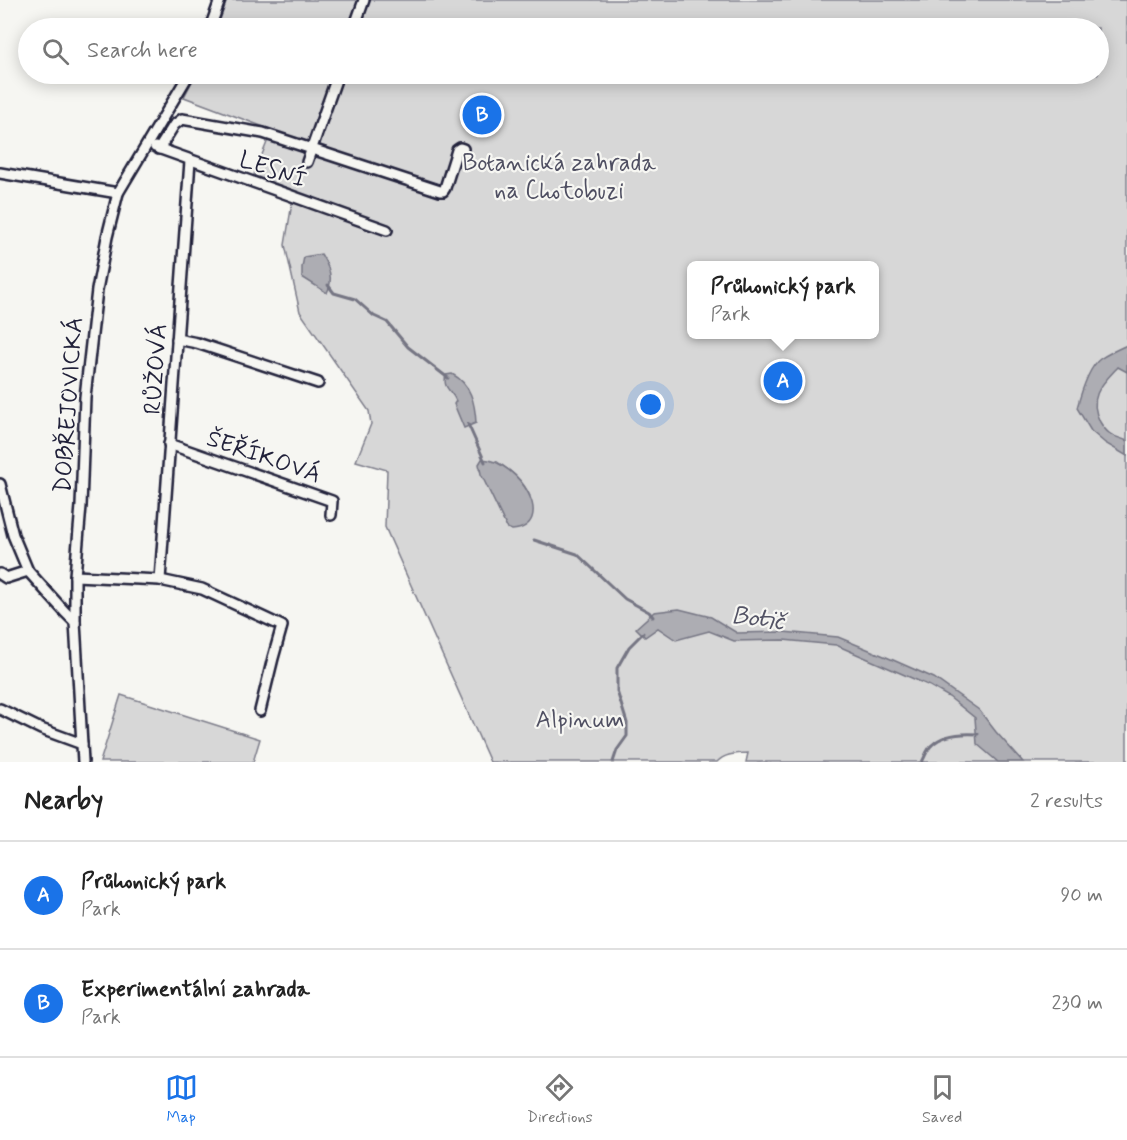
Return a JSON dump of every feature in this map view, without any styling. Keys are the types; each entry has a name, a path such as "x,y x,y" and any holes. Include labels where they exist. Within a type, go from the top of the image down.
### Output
{"street":[{"path":"214,18 220,0"},
{"path":"358,18 364,0"},
{"name":"DOBŘEJOVICKÁ","path":"83,762 75,622 75,576 81,506 86,386 97,290 118,193 183,84"},
{"path":"307,162 334,84"},
{"path":"159,149 174,125 182,119 263,133 440,191 445,188 457,150 463,149"},
{"name":"LESNÍ","path":"147,144 387,230"},
{"name":"RŮŽOVÁ","path":"160,580 190,160"},
{"path":"0,173 118,193"},
{"path":"177,339 197,343 318,383"},
{"name":"ŠEŘÍKOVÁ","path":"169,444 332,501 331,515"},
{"path":"0,484 13,536 28,571 75,622"},
{"path":"0,574 6,578 28,571"},
{"path":"75,576 160,580 202,590 282,626 260,711"},
{"path":"0,709 41,729 82,744"}],"green space":[{"path":"227,0 1127,0 1127,762 746,762 748,753 728,755 717,762 490,762 385,527 387,470 356,461 371,424 369,411 300,312 285,245 294,191 253,177 272,130 184,97 191,84 1109,84 1109,18 221,18","holes":["496,461 516,476 530,496 507,528 479,468"]},
{"path":"121,695 260,739 253,762 100,762"}],"shaded area":[{"path":"321,254 330,273 327,293 302,277 304,257"},
{"path":"1127,345 1127,372 1118,367 1102,385 1095,405 1096,413 1105,430 1127,441 1127,456 1105,443 1091,431 1077,408 1092,368 1100,359"},
{"path":"452,374 464,383 475,408 476,423 464,428 454,404 456,401 445,383 446,375"},
{"path":"482,459 496,462 520,481 533,506 532,518 525,526 512,530 507,528 481,474 479,464"},
{"path":"679,609 711,617 737,633 783,632 838,637 934,678 979,710 1023,762 998,762 977,744 975,718 949,697 930,686 836,645 783,640 734,641 709,631 676,640 658,628 645,637 636,628 654,612"}],"waterway":[{"path":"328,285 334,293 355,299 374,316 387,322 408,347 448,378"},
{"path":"468,424 485,462"},
{"path":"534,540 577,554 625,599 649,612 653,617"},
{"name":"Botič","path":"613,762 617,750 627,736 627,723 617,691 617,668 629,647 643,633"},
{"name":"Botič","path":"922,762 930,747 942,738 960,734 978,734"}],"place":[{"name":"Experimentální zahrada","path":"482,115"},
{"name":"Průhonický park","path":"783,381"}],"park label":[{"name":"Botanická zahrada na Chotobuzi","path":"559,176"},
{"name":"Alpinum","path":"580,719"}]}
